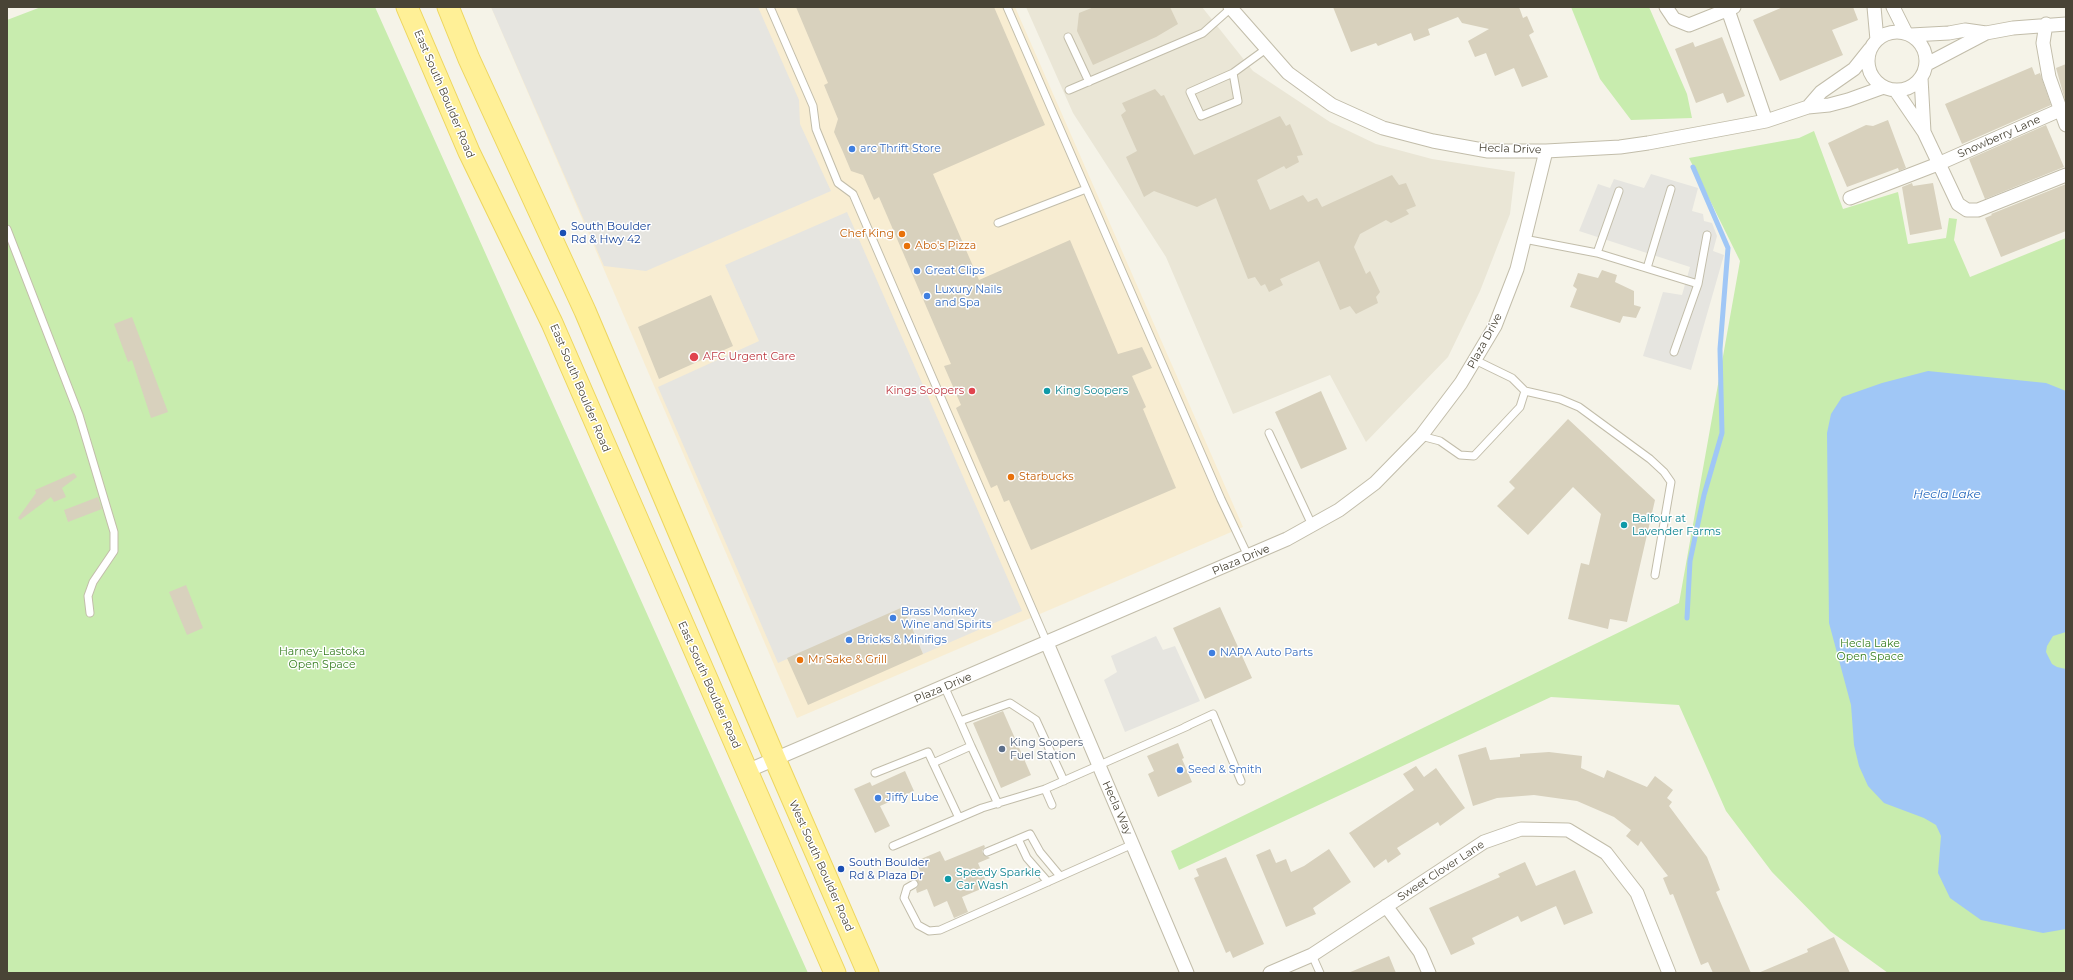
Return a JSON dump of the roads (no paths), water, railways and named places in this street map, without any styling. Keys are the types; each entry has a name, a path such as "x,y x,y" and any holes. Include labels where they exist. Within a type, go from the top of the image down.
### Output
{"main road":[{"name":"East South Boulder Road","path":"407,7 469,152 552,323 748,771"},
{"path":"448,7 472,66 585,311 775,759"},
{"name":"West South Boulder Road","path":"775,759 868,973"},
{"path":"748,771 835,973"}],"street":[{"path":"1666,7 1674,19 1682,24 1689,24 1731,8 1766,121"},
{"path":"1874,7 1873,44 1867,60 1869,71 1875,80 1890,89 1924,132 1958,204 1967,210 1978,210 2066,175"},
{"path":"1890,89 1910,88 1921,78 1927,64 1923,47 1918,40 1909,34 1893,7"},
{"name":"Hecla Drive","path":"1231,8 1288,73 1332,104 1384,128 1433,141 1488,150 1546,151 1620,147 1623,145 1648,143 1766,121 1808,107 1829,105 1890,89"},
{"path":"1808,107 1821,92 1854,69 1873,44 1886,34 1896,31 1909,34 1950,33 1965,30 1986,33 2046,24 2066,24"},
{"path":"2046,24 2044,50 2049,77 2066,125"},
{"path":"1927,64 1986,33"},
{"path":"1921,78 1924,132"},
{"name":"Snowberry Lane","path":"1850,198 1938,164 2060,110"},
{"name":"Plaza Drive","path":"748,771 945,688 1287,539 1339,510 1375,483 1421,436 1461,383 1495,326 1517,269 1546,151"},
{"name":"Hecla Way","path":"1047,644 1187,973"},
{"name":"Sweet Clover Lane","path":"1270,973 1312,955 1484,842 1522,829 1568,830 1606,853 1637,893 1669,973"},
{"path":"1386,906 1420,952 1429,973"}],"lane":[{"path":"770,7 812,106 816,129 835,176 838,182 853,194 1047,644"},
{"path":"1007,7 1221,499 1248,556"},
{"path":"1069,90 1203,33 1231,8"},
{"path":"1068,38 1089,82"},
{"path":"1233,73 1238,101 1201,116 1190,92 1233,73 1266,49"},
{"path":"998,223 1086,189"},
{"path":"1647,268 1671,189"},
{"path":"1597,253 1619,191"},
{"path":"7,229 79,415 112,525 114,551 93,582 88,596 90,613"},
{"path":"1674,352 1698,284 1707,235"},
{"path":"1524,239 1597,253 1698,284"},
{"path":"1475,360 1512,378 1525,391 1560,399 1578,407 1650,459 1664,472 1671,482 1655,574"},
{"path":"1421,436 1440,441 1460,455 1474,456 1520,407 1525,391"},
{"path":"1269,433 1312,525"},
{"path":"945,688 998,804"},
{"path":"960,721 1010,703 1036,720 1064,781"},
{"path":"893,846 982,808 1045,789 1213,714 1241,781"},
{"path":"933,762 971,746"},
{"path":"875,773 928,752 959,818"},
{"path":"1045,789 1052,805"},
{"path":"988,852 1030,834 1040,852 1060,876"},
{"path":"1018,839 1027,858 1048,882"},
{"path":"914,884 907,888 904,898 918,925 929,931 940,930 1133,844"},
{"path":"1312,955 1320,973"}],"water":[{"name":"Hecla Lake","path":"1928,371 2046,383 2066,391 2066,632 2053,636 2047,646 2046,652 2052,664 2066,669 2066,929 2043,933 1981,920 1950,898 1938,873 1941,836 1936,825 1924,818 1884,803 1868,786 1859,766 1854,745 1851,705 1829,623 1827,433 1831,414 1842,397 1882,383"}],"waterway":[{"path":"1687,618 1690,561 1704,495 1722,433 1720,349 1728,248 1693,167"}],"place":[{"name":"arc Thrift Store","path":"852,149"},
{"name":"South Boulder Rd & Hwy 42","path":"563,233"},
{"name":"Chef King","path":"902,234"},
{"name":"Abo's Pizza","path":"907,246"},
{"name":"Great Clips","path":"917,271"},
{"name":"Luxury Nails and Spa","path":"927,296"},
{"name":"AFC Urgent Care","path":"694,357"},
{"name":"Kings Soopers","path":"972,391"},
{"name":"King Soopers","path":"1047,391"},
{"name":"Starbucks","path":"1011,477"},
{"name":"Balfour at Lavender Farms","path":"1624,525"},
{"name":"Brass Monkey Wine and Spirits","path":"893,618"},
{"name":"Bricks & Minifigs","path":"849,640"},
{"name":"NAPA Auto Parts","path":"1212,653"},
{"name":"Mr Sake & Grill","path":"800,660"},
{"name":"King Soopers Fuel Station","path":"1002,749"},
{"name":"Seed & Smith","path":"1180,770"},
{"name":"Jiffy Lube","path":"878,798"},
{"name":"South Boulder Rd & Plaza Dr","path":"841,869"},
{"name":"Speedy Sparkle Car Wash","path":"948,879"}],"park label":[{"name":"Hecla Lake Open Space","path":"1870,650"},
{"name":"Harney-Lastoka Open Space","path":"322,658"}]}
